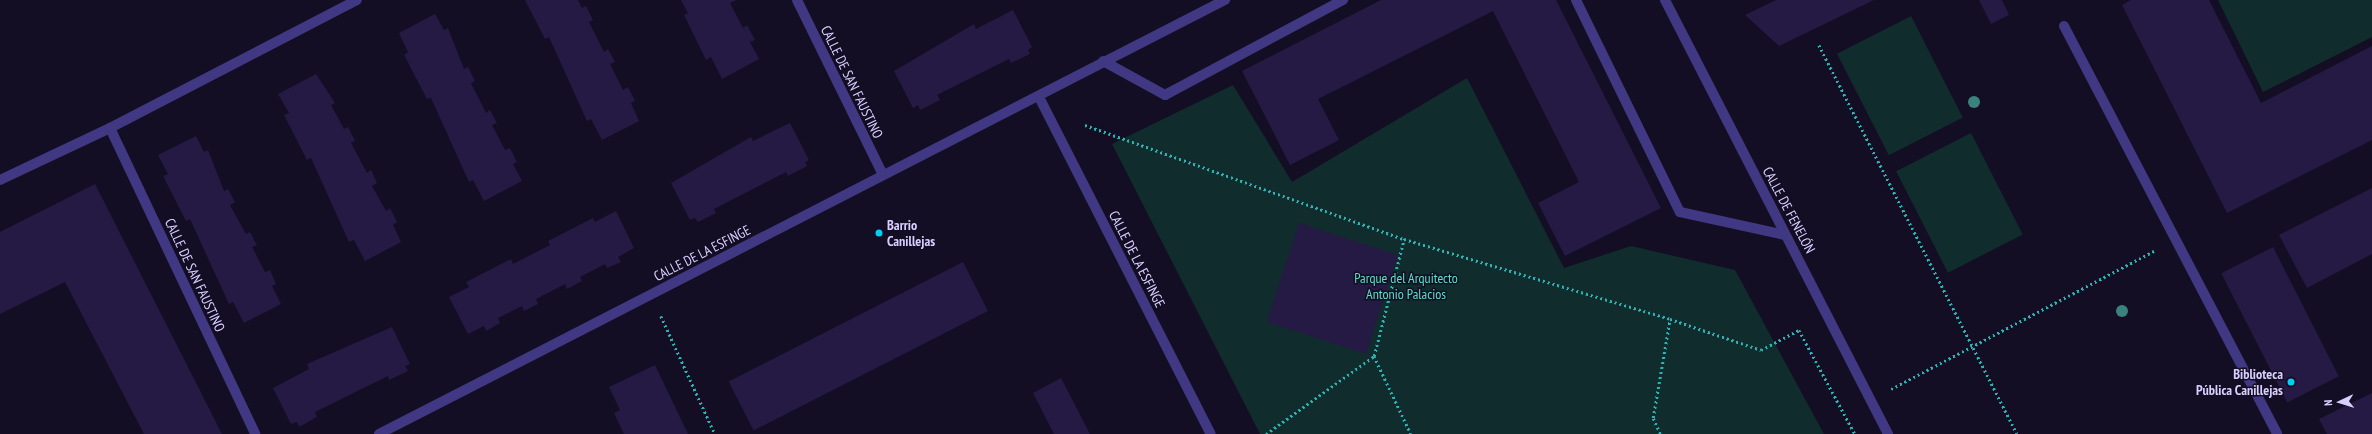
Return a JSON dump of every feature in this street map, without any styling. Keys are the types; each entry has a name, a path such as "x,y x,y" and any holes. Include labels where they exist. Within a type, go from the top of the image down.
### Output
{"street":[{"path":"0,180 110,128 357,0"},
{"name":"CALLE DE SAN FAUSTINO","path":"796,0 883,175"},
{"name":"CALLE DE LA ESFINGE","path":"379,434 883,175 1039,97 1103,61 1225,0"},
{"path":"1103,61 1165,95 1343,0"},
{"path":"1576,0 1680,212 1785,235"},
{"name":"CALLE DE FENELÓN","path":"1665,0 1888,434"},
{"path":"2064,26 2278,434"},
{"name":"CALLE DE LA ESFINGE","path":"1039,97 1211,434"},
{"name":"CALLE DE SAN FAUSTINO","path":"110,128 255,434"}],"path":[{"path":"1819,45 2017,434"},
{"path":"1085,125 1404,239 1670,319 1760,350 1799,330 1855,434"},
{"path":"1404,239 1374,356 1411,434"},
{"path":"1843,411 1870,400 2175,239"},
{"path":"651,295 715,434"},
{"path":"1660,434 1653,418 1670,319"},
{"path":"1266,434 1374,356"}],"green space":[{"path":"2218,0 2372,0 2372,37 2263,92"},
{"path":"1911,16 1963,118 1889,155 1837,54"},
{"name":"Parque del Arquitecto Antonio Palacios","path":"1467,78 1564,268 1631,246 1735,270 1824,434 1260,434 1112,144 1233,85 1292,182"},
{"path":"1971,133 2023,235 1948,273 1896,171"}],"building":[{"path":"525,0 578,0 582,8 586,6 593,20 589,22 604,52 608,49 615,62 610,64 623,90 628,87 635,101 631,103 639,121 602,140 591,119 587,121 549,37 545,39"},
{"path":"681,0 736,0 730,3 743,28 747,25 755,40 750,42 759,59 722,79 711,57 706,60 684,15 688,13"},
{"path":"1381,0 1556,0 1661,208 1565,256 1538,203 1579,182 1493,11 1318,99 1339,140 1290,165 1242,71"},
{"path":"1776,0 1874,0 1779,46 1745,15"},
{"path":"1979,0 2002,0 2009,15 1991,24"},
{"path":"2131,0 2209,0 2261,103 2372,46 2372,140 2227,213 2122,5"},
{"path":"1013,10 1032,47 1028,50 1030,54 1011,63 1009,59 937,95 940,100 920,110 918,105 913,108 894,71 974,24 976,29"},
{"path":"435,14 444,30 448,28 464,69 468,67 475,81 471,83 486,113 490,110 497,123 492,125 505,150 510,148 517,162 513,164 522,181 484,201 473,180 469,182 431,98 427,99 404,55 408,52 399,33"},
{"path":"316,74 335,103 331,105 344,129 348,127 355,141 351,143 367,173 371,170 377,183 372,186 386,211 390,208 397,222 393,225 401,242 365,261 354,240 349,242 311,158 307,160 284,115 289,113 278,94"},
{"path":"790,123 809,160 805,162 807,166 788,176 786,172 714,209 716,213 698,222 695,218 690,220 671,183 751,137 753,141"},
{"path":"196,136 204,152 208,150 224,191 228,189 235,202 230,205 246,234 250,232 257,245 252,247 265,272 270,270 276,284 272,286 281,304 244,323 233,302 229,304 190,219 186,221 163,176 168,174 158,155"},
{"path":"95,184 222,434 144,434 65,282 0,314 0,232"},
{"path":"2372,188 2372,254 2307,288 2279,235"},
{"path":"616,211 634,248 618,257 621,262 607,268 605,264 580,277 582,281 567,289 565,284 536,299 538,304 524,311 522,306 498,318 500,323 486,331 484,326 468,334 449,297 469,287 466,282 511,259 513,264 550,245 548,241 593,218 595,222"},
{"path":"1299,223 1398,255 1366,354 1267,322"},
{"path":"2273,247 2339,376 2287,403 2221,273"},
{"path":"963,262 988,311 754,430 729,381"},
{"path":"392,327 410,364 405,366 408,371 389,380 388,376 315,412 317,417 299,427 297,422 291,424 273,388 309,369 307,364"},
{"path":"655,365 688,434 624,434 614,413 620,410 609,387"},
{"path":"1061,378 1090,434 1054,434 1033,393"},
{"path":"2372,393 2372,434 2327,434 2319,419"}],"place":[{"name":"Barrio Canillejas","path":"879,233"},
{"name":"Biblioteca Pública Canillejas","path":"2291,382"}]}
